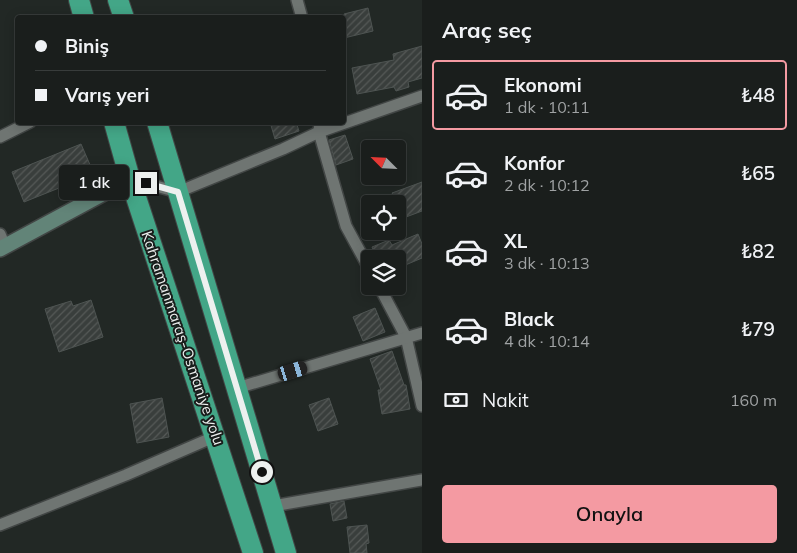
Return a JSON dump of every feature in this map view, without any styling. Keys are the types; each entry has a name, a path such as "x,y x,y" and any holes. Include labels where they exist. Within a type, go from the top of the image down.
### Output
{"highway":[{"path":"78,0 83,15"},
{"path":"118,0 123,15"},
{"name":"Kahramanmaraş-Osmaniye yolu","path":"115,125 130,179 253,553"},
{"path":"157,125 286,553"}],"street":[{"path":"297,0 301,15"},
{"path":"346,119 422,96"},
{"path":"0,137 24,125"},
{"path":"2,243 130,179 178,192 283,149 319,127 346,226 361,254"},
{"path":"384,295 406,337 422,406"},
{"path":"237,388 422,333"},
{"path":"0,525 126,475 216,436"},
{"path":"272,506 422,480"}],"building":[{"path":"368,8 373,31 346,38 346,15 344,14"},
{"path":"422,46 422,78 408,82 409,87 396,91 394,87 357,94 352,68 394,60 393,54"},
{"path":"271,125 297,125 299,131 275,139"},
{"path":"345,135 353,159 336,165 329,140"},
{"path":"81,144 94,174 24,202 12,172"},
{"path":"422,182 422,211 406,217 406,195 393,195 392,193"},
{"path":"418,234 422,244 422,258 406,265 406,250 373,250 372,247 389,240 392,245"},
{"path":"91,300 103,337 59,352 45,309 71,301 73,306"},
{"path":"375,308 385,332 363,341 353,317"},
{"path":"392,351 404,385 406,385 410,409 382,414 378,390 381,390 370,359"},
{"path":"162,398 169,437 137,443 130,404"},
{"path":"329,398 338,424 318,431 309,405"},
{"path":"344,501 347,518 333,521 330,504"},
{"path":"367,525 369,543 366,544 367,553 350,553 347,527"}],"route":[{"path":"146,183 178,192 262,472"}]}
